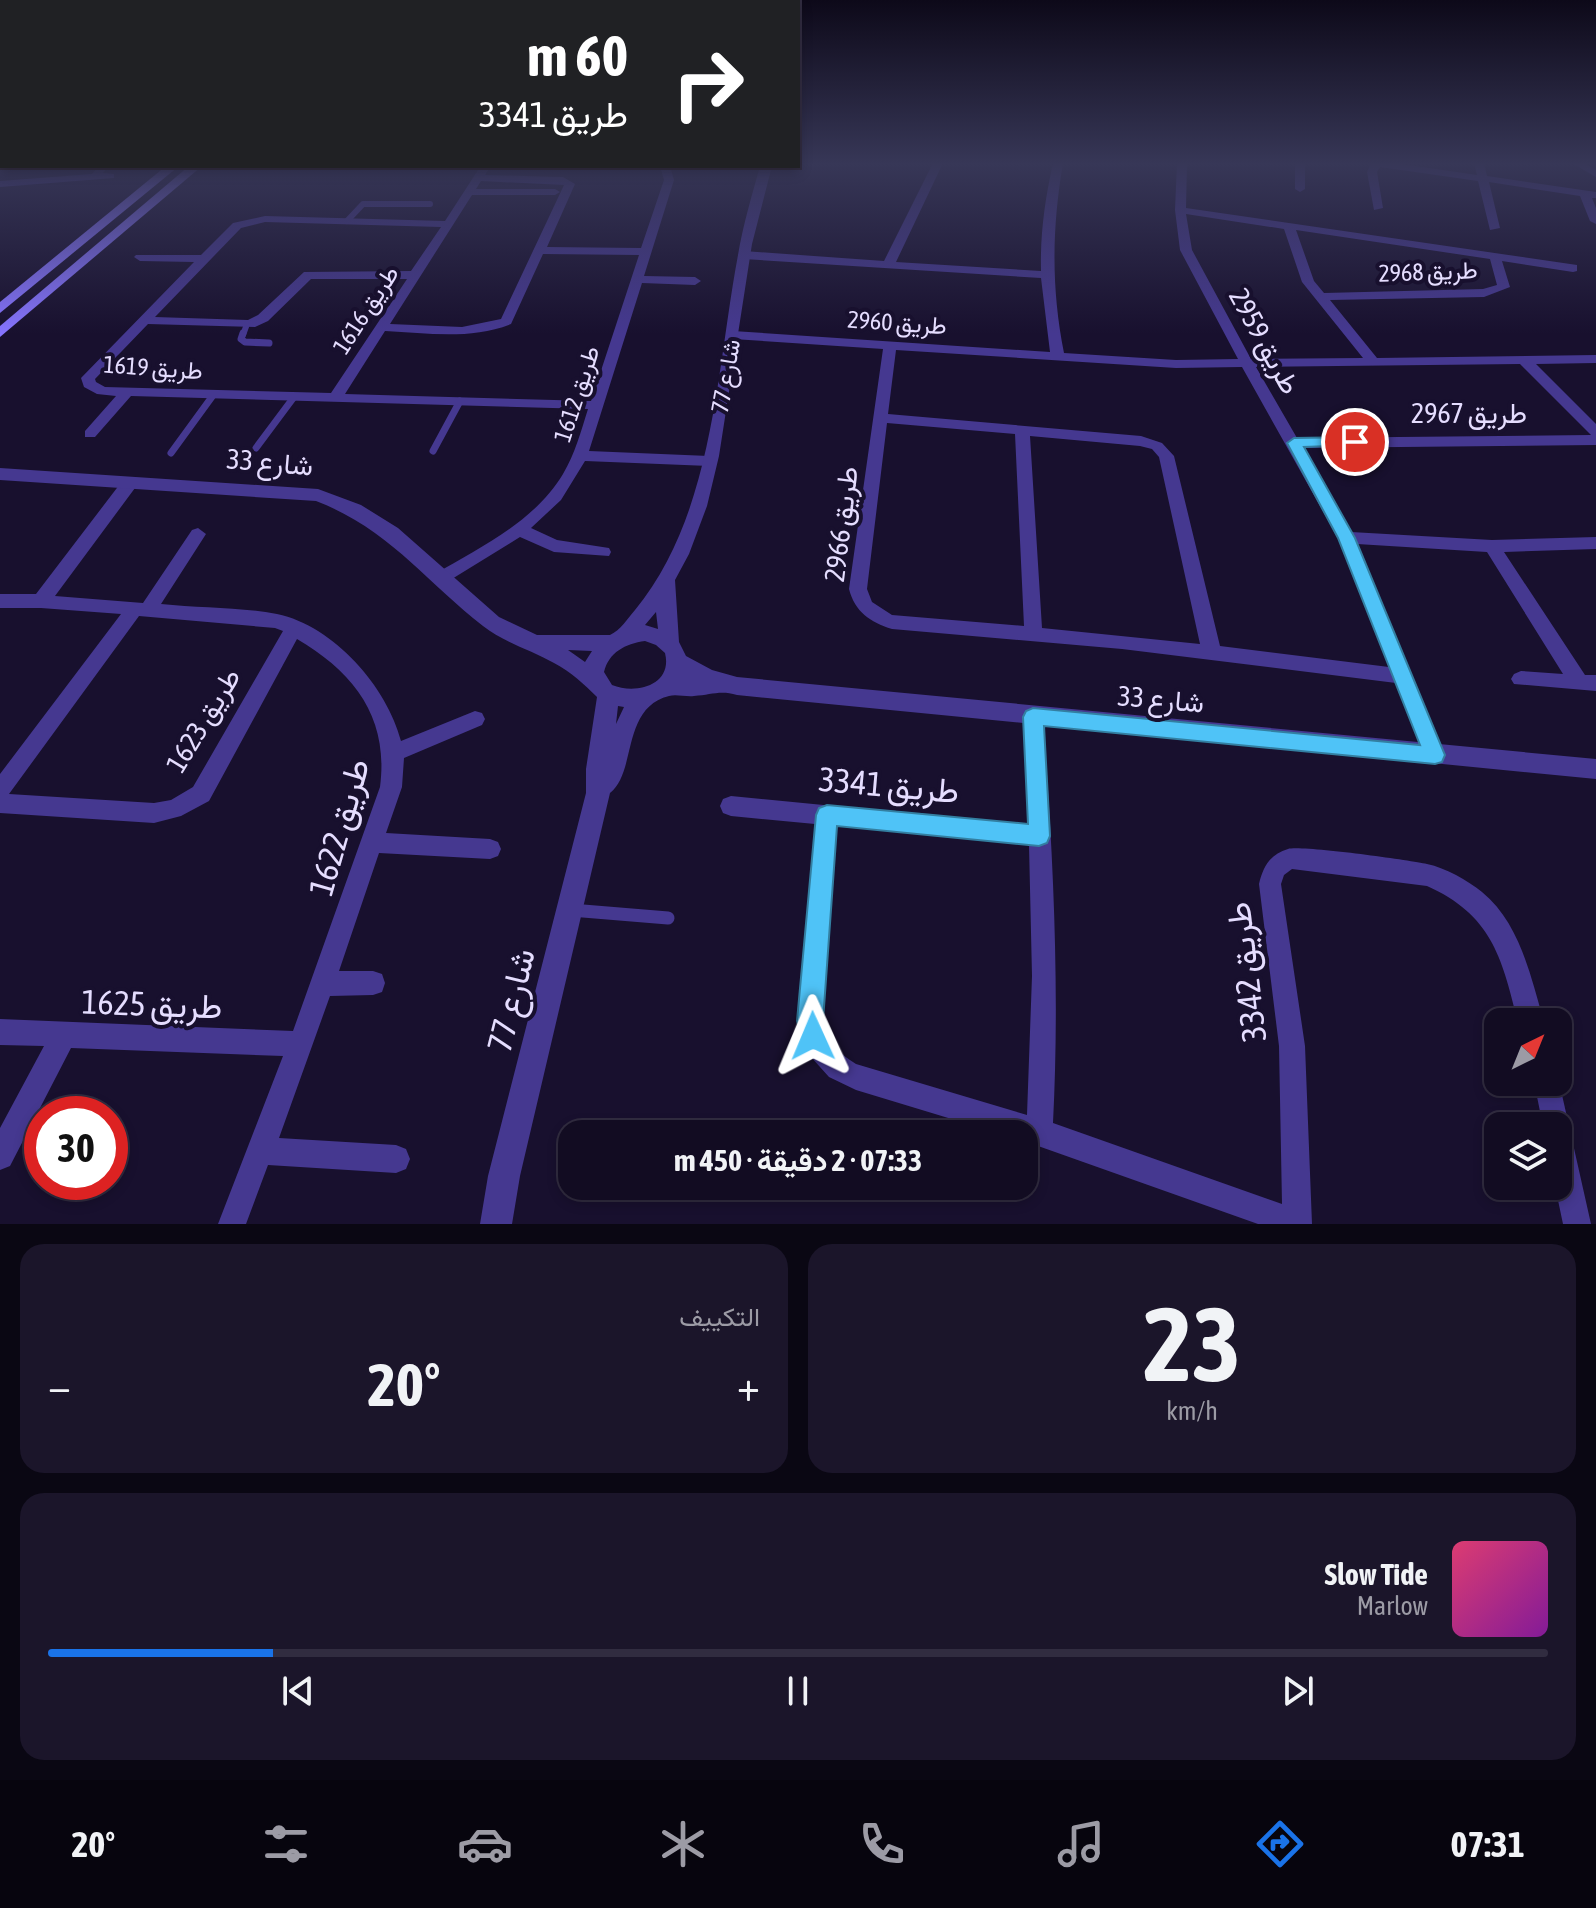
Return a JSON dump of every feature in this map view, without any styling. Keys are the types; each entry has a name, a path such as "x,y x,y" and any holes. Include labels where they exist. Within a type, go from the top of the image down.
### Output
{"main road":[{"path":"0,309 108,220"},
{"path":"0,333 132,220"}],"street":[{"name":"طريق 1619","path":"255,220 237,225 143,320 88,378 92,388 597,405"},
{"name":"طريق 1619","path":"311,220 448,224"},
{"name":"طريق 1616","path":"335,398 451,220"},
{"path":"380,327 492,328 506,321 554,220"},
{"name":"طريق 1612","path":"441,578 520,530 567,485 580,456 657,220"},
{"name":"شارع 77","path":"673,652 666,611 668,582 709,461 753,220"},
{"path":"889,263 910,220"},
{"path":"1049,220 1044,275 1058,356"},
{"name":"طريق 2959","path":"1182,220 1186,250 1346,538 1435,755"},
{"path":"1245,220 1573,268"},
{"path":"1492,220 1494,228"},
{"path":"1289,227 1308,282 1373,361"},
{"path":"540,250 647,252"},
{"path":"744,255 1044,275"},
{"name":"طريق 2968","path":"1320,297 1484,293 1504,287 1495,256"},
{"path":"140,257 203,259"},
{"path":"143,320 247,324 263,318 308,275 416,275"},
{"path":"638,279 695,281"},
{"name":"طريق 2960","path":"733,335 1176,364 1247,364"},
{"name":"طريق 2966","path":"890,345 858,589 862,603 874,615 892,622 1033,633 1402,676"},
{"name":"طريق 2967","path":"1247,364 1596,359"},
{"name":"طريق 2967","path":"1524,360 1596,432"},
{"path":"90,434 128,391"},
{"path":"882,418 1141,441 1163,451 1212,654"},
{"path":"1022,430 1033,633"},
{"name":"طريق 2967","path":"1294,443 1596,440"},
{"path":"580,456 709,461"},
{"name":"شارع 33","path":"0,474 54,480 246,488 318,495 355,509 391,533 492,622 564,658 602,687"},
{"name":"شارع 33","path":"0,483 54,480"},
{"path":"41,601 129,484"},
{"path":"520,530 554,546 603,552"},
{"path":"0,790 198,534"},
{"path":"1346,538 1492,546 1596,543"},
{"path":"1492,546 1587,683"},
{"name":"شارع 77","path":"617,639 650,609 668,582"},
{"name":"طريق 1622","path":"0,601 41,601 277,621 313,636 335,652 357,674 388,732 394,753 391,787 301,1044 232,1224"},
{"name":"طريق 1623","path":"0,803 154,813 171,811 183,805 201,794 294,628"},
{"path":"654,635 673,652 677,670 666,687 640,699 628,700 602,687 593,672 597,657 617,639 654,635"},
{"name":"شارع 33","path":"530,641 560,645 617,639"},
{"name":"شارع 33","path":"673,652 721,682"},
{"path":"1521,679 1587,683"},
{"name":"شارع 33","path":"666,687 693,688 721,682 1033,717 1596,769"},
{"name":"شارع 77","path":"496,1224 504,1176 598,793 597,773 606,724 602,687"},
{"name":"شارع 77","path":"598,793 607,779 623,731 640,699"},
{"path":"1033,717 1046,1001 1039,1132"},
{"path":"394,753 475,719"},
{"name":"طريق 3341","path":"731,806 1039,836"},
{"path":"827,815 810,1021 813,1036 829,1061 856,1077 1039,1132 1298,1224"},
{"path":"372,842 490,849"},
{"name":"طريق 3342","path":"1298,1224 1292,1046 1270,884 1279,862 1291,858 1306,859 1429,875 1450,883 1491,914 1504,935 1527,1008"},
{"path":"322,984 373,983"},
{"name":"طريق 1625","path":"0,1032 301,1044"},
{"path":"0,1156 64,1035"},
{"path":"260,1151 396,1159"},
{"path":"1572,1199 1577,1224"}],"lane":[{"path":"247,324 241,339 245,342 269,343"},
{"path":"171,453 214,394"},
{"path":"256,448 294,397"},
{"path":"433,451 460,401"},
{"path":"571,910 668,918"}],"route":[{"path":"813,1036 810,1021 827,815 1039,836 1033,717 1435,755 1346,538 1294,443 1355,442"}]}
